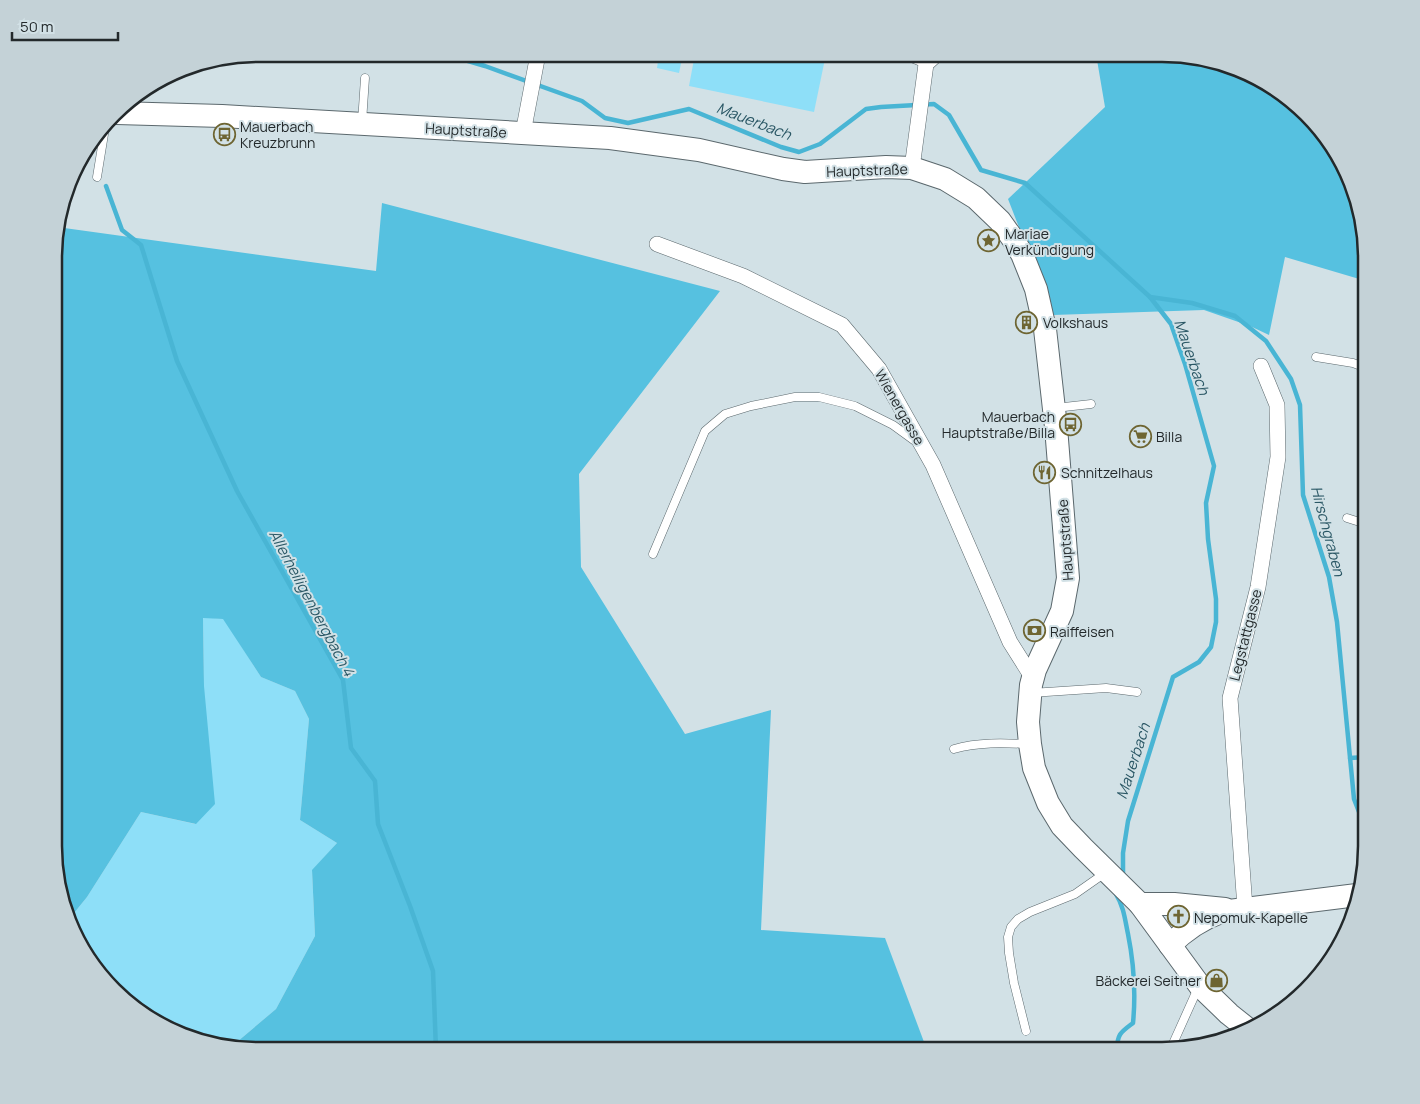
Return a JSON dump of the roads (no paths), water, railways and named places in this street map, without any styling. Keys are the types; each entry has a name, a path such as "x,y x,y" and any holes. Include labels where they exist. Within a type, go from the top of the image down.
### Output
{"main road":[{"name":"Hauptstraße","path":"127,113 222,116 610,138 718,153 799,172 886,167 912,168 945,179 976,198 1000,221 1017,246 1034,284 1042,311 1054,408 1067,548 1068,585 1057,625 1031,685 1028,722 1034,768 1048,803 1072,838 1140,904 1200,986 1242,1024"},
{"path":"1170,945 1189,928 1212,915 1238,909 1351,896"},
{"path":"1140,904 1174,904 1238,909"}],"street":[{"path":"523,133 537,62"},
{"path":"912,168 922,95 931,62"},
{"name":"Wienergasse","path":"657,244 743,276 842,325 879,369 933,465 1010,642 1031,685"},
{"name":"Legstattgasse","path":"1238,909 1230,698 1258,587 1278,458 1276,406 1261,366"}],"lane":[{"path":"362,124 365,78"},
{"path":"97,177 102,140"},
{"path":"1316,357 1358,365"},
{"path":"653,554 705,431 725,414 795,397 819,397 855,406 893,425 923,446"},
{"path":"1054,408 1091,404"},
{"path":"1347,518 1358,521"},
{"path":"1031,685 1106,688 1137,692"},
{"path":"954,749 993,743 1030,744"},
{"path":"1026,1031 1009,953 1008,937 1011,927 1018,919 1030,912 1114,878"},
{"path":"1174,1041 1200,986"}],"waterway":[{"name":"Mauerbach","path":"472,62 582,101 605,118 628,123 689,109 781,147 799,152 820,144 866,109 934,104 949,115 981,170 1025,183 1150,297 1171,324 1185,364 1214,466 1206,503 1208,539 1216,599 1216,622 1211,647 1199,662 1173,677 1128,821 1123,853 1123,875"},
{"name":"Allerheiligenbergbach 4","path":"106,186 122,230 141,245 177,361 237,491 343,680 351,748 375,781 378,824 433,971 436,1042"},
{"name":"Hirschgraben","path":"1150,297 1192,303 1235,316 1266,341 1291,379 1300,405 1303,495 1329,577 1337,622 1354,799 1358,809"},
{"path":"1350,758 1358,758"},
{"name":"Mauerbach","path":"1116,894 1123,909 1128,934 1132,956 1134,989 1133,1023 1120,1034 1118,1042"}],"place":[{"name":"Mauerbach Kreuzbrunn","path":"224,134"},
{"name":"Mariae Verkündigung","path":"989,241"},
{"name":"Volkshaus","path":"1027,322"},
{"name":"Mauerbach Hauptstraße/Billa","path":"1071,424"},
{"name":"Billa","path":"1140,436"},
{"name":"Schnitzelhaus","path":"1045,472"},
{"name":"Raiffeisen","path":"1034,631"},
{"name":"Nepomuk-Kapelle","path":"1178,917"},
{"name":"Bäckerei Seitner","path":"1217,980"}]}
